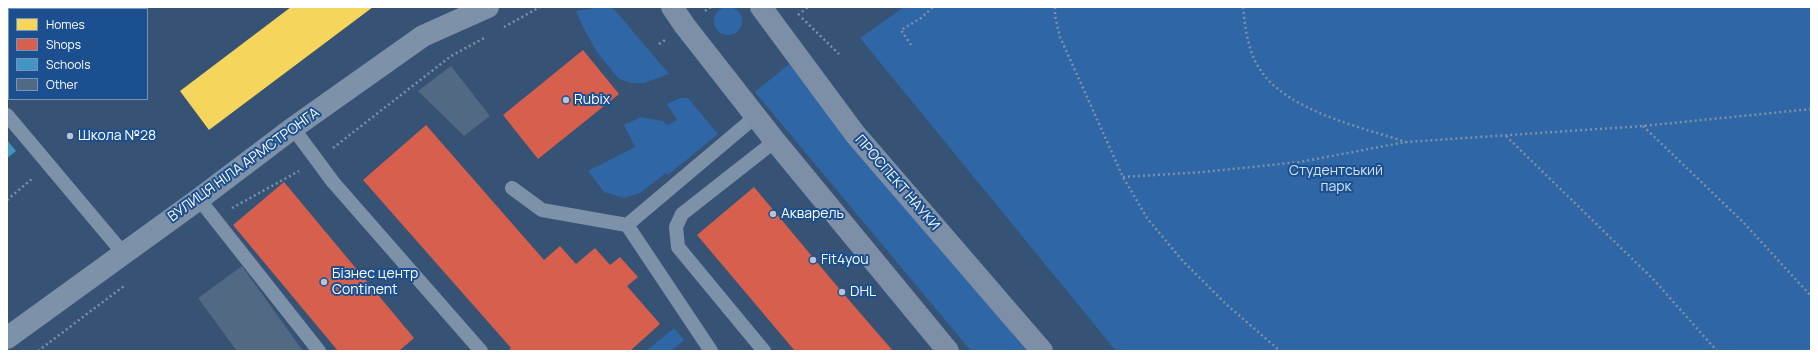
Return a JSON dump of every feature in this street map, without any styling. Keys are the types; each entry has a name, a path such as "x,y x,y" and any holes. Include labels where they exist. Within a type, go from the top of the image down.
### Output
{"main road":[{"path":"672,7 755,117 948,351"},
{"name":"ПРОСПЕКТ НАУКИ","path":"761,7 855,134 1042,351"}],"street":[{"name":"ВУЛИЦЯ НІЛА АРМСТРОНГА","path":"7,338 199,199 293,128 423,36 488,7"}],"lane":[{"path":"7,115 123,253"},
{"path":"627,225 755,117"},
{"path":"293,128 337,186 481,351"},
{"path":"764,351 678,247 676,227 682,214 775,141"},
{"path":"512,188 542,210 627,225 711,351"},
{"path":"199,199 319,351"}],"path":[{"path":"499,30 540,7"},
{"path":"798,15 808,7"},
{"path":"911,45 901,30 921,18 933,7"},
{"path":"1055,7 1055,16 1060,37 1123,177 1147,218 1180,259 1226,304 1280,351"},
{"path":"1243,7 1248,39 1259,68 1272,84 1287,97 1332,117 1406,142"},
{"path":"796,11 798,15 839,54"},
{"path":"214,219 318,160 452,56 492,33"},
{"path":"1123,177 1203,172 1300,162 1406,142 1643,126 1811,109"},
{"path":"1643,126 1743,222 1811,296"},
{"path":"1506,136 1654,280 1717,351"},
{"path":"7,200 49,164"},
{"path":"38,351 126,285"}],"green space":[{"path":"7,7 94,7 8,8 8,36"},
{"path":"611,7 615,10 669,74 644,83 631,83 619,79 596,51 576,11"},
{"path":"728,7 738,11 742,21 738,31 728,35 718,31 714,21 718,11"},
{"name":"Студентський парк","path":"904,7 1811,7 1811,351 1116,351 860,38"},
{"path":"789,64 1027,351 971,351 755,92"},
{"path":"680,98 688,98 718,134 668,175 666,173 640,193 624,198 604,192 588,171 635,147 624,125 641,117 663,121 667,125 677,120 667,104"},
{"path":"674,328 684,340 671,351 646,351"}],"building: Homes":[{"path":"291,7 373,7 209,130 180,91"}],"building: Shops":[{"name":"Rubix","path":"583,50 619,94 538,159 503,115"},
{"path":"426,125 544,260 560,246 576,264 595,248 610,265 620,257 638,277 627,286 660,324 630,351 508,351 511,348 363,180"},
{"name":"Бізнес центр Continent","path":"284,182 414,338 399,351 338,351 233,225"},
{"path":"754,187 893,351 795,351 697,235"}],"building: Schools":[{"path":"7,140 16,151 7,158"}],"building: Other":[{"path":"451,66 490,116 464,136 418,91"},
{"path":"242,266 303,351 237,351 198,298"}],"place":[{"name":"Rubix","path":"566,100"},
{"name":"Школа №28","path":"70,136"},
{"name":"Акварель","path":"773,214"},
{"name":"Fit4you","path":"813,260"},
{"name":"Бізнес центр Continent","path":"324,282"},
{"name":"DHL","path":"842,292"}]}
